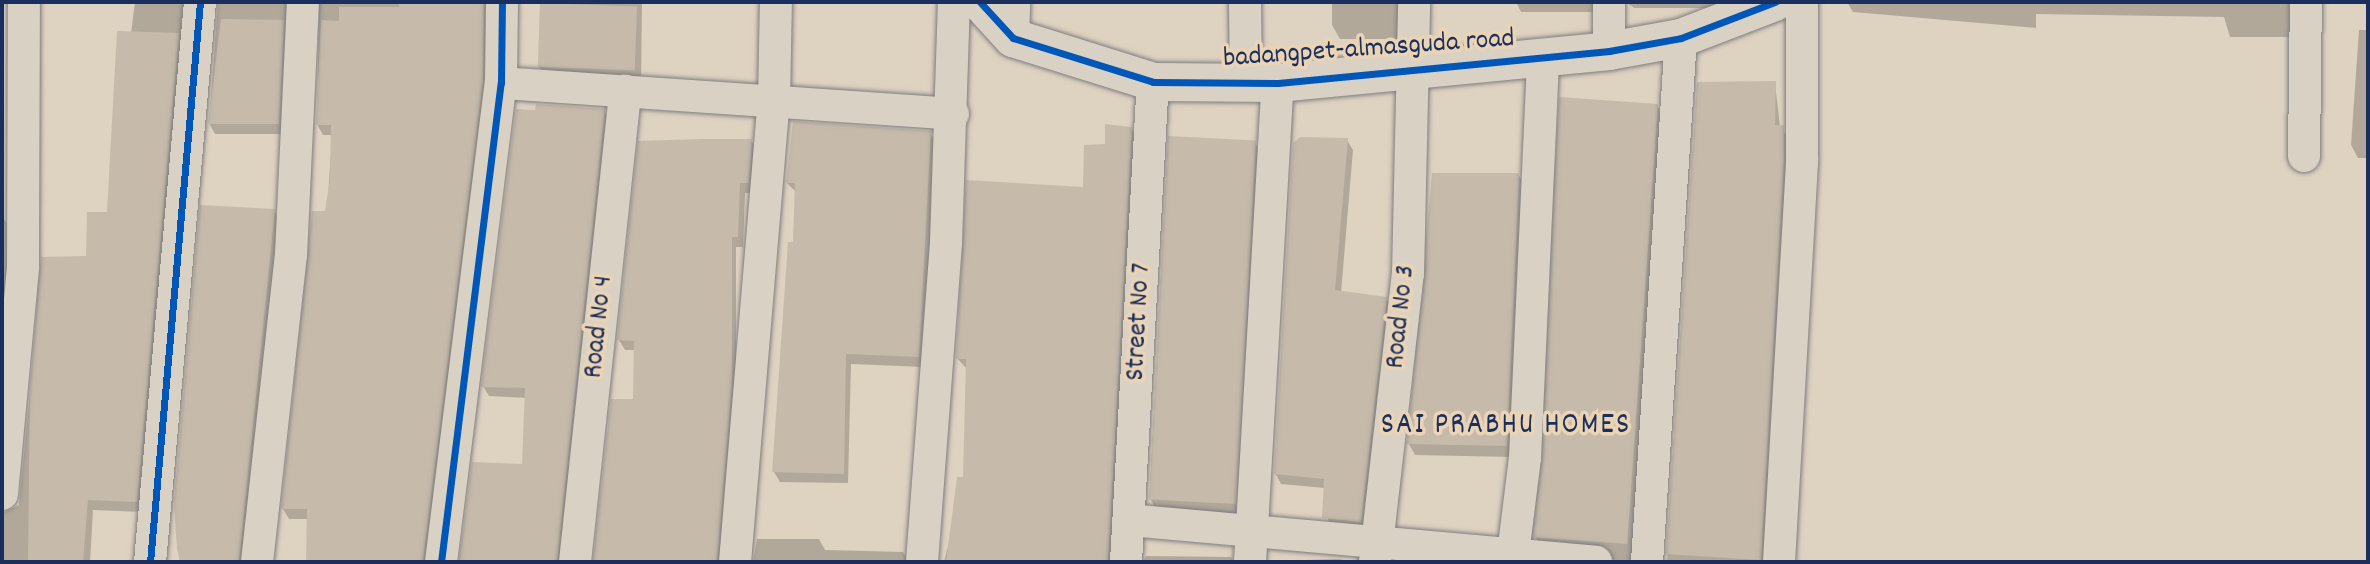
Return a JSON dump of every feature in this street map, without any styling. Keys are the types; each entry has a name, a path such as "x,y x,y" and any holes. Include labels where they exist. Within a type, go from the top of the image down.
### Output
{"street":[{"path":"2,494 23,266 24,2"},
{"path":"150,562 200,2"},
{"path":"257,562 290,255 303,2"},
{"path":"441,562 501,83 502,2"},
{"path":"735,562 774,102 776,2"},
{"path":"922,562 953,114 954,2"},
{"name":"badangpet-almasguda road","path":"980,2 1013,20 1153,82 1262,82 1413,71 1609,51 1681,38 1775,2"},
{"path":"1245,2 1262,82 1251,549"},
{"name":"Road No 3","path":"1376,553 1408,274 1414,2"},
{"path":"1609,2 1609,51"},
{"path":"1779,562 1802,159 1801,2"},
{"path":"2304,156 2306,2"},
{"path":"1647,562 1681,38"},
{"path":"1513,559 1525,458 1543,59"},
{"name":"Street No 7","path":"1126,562 1153,82"},
{"path":"501,83 953,114"},
{"name":"Road No 4","path":"575,562 625,92"},
{"path":"1129,520 1251,549 1595,562"}],"building":[{"path":"399,2 484,2 483,82 423,562 306,561 307,509 281,509 312,211 325,211 330,179 331,125 316,125 321,20 339,21 339,7 399,7"},
{"path":"540,3 637,6 635,70 538,67"},
{"path":"221,19 284,20 279,124 208,124"},
{"path":"117,31 179,33 137,502 88,500 83,562 28,562 30,388 41,257 86,256 87,212 107,212"},
{"path":"1776,81 1775,125 1784,125 1784,158 1761,560 1666,554 1697,82"},
{"path":"1559,97 1658,104 1627,544 1528,537"},
{"path":"536,104 605,109 557,562 459,562 472,462 522,464 525,388 481,387 516,109 535,110"},
{"path":"793,121 931,131 919,357 846,354 844,474 772,472 788,242 793,242 795,183 786,183"},
{"path":"1105,124 1132,127 1108,562 946,562 957,477 963,477 966,359 956,359 966,180 1083,187 1084,145 1105,144"},
{"path":"1168,136 1256,141 1237,504 1149,500"},
{"path":"1300,137 1348,138 1335,290 1387,297 1361,522 1322,518 1324,479 1274,474 1293,143"},
{"path":"752,139 749,183 740,183 738,237 732,237 732,385 717,562 593,562 611,399 633,399 634,341 617,340 638,141"},
{"path":"1432,173 1519,173 1507,446 1407,444"},
{"path":"200,205 275,209 239,562 180,562 177,548 174,504"}],"cycle path":[{"path":"150,562 200,2"},
{"path":"441,562 501,83 502,2"},
{"path":"980,2 1013,38 1153,82 1278,83 1609,51 1681,38 1775,2"}],"district":[{"name":"SAI PRABHU HOMES","path":"1506,427"}]}
